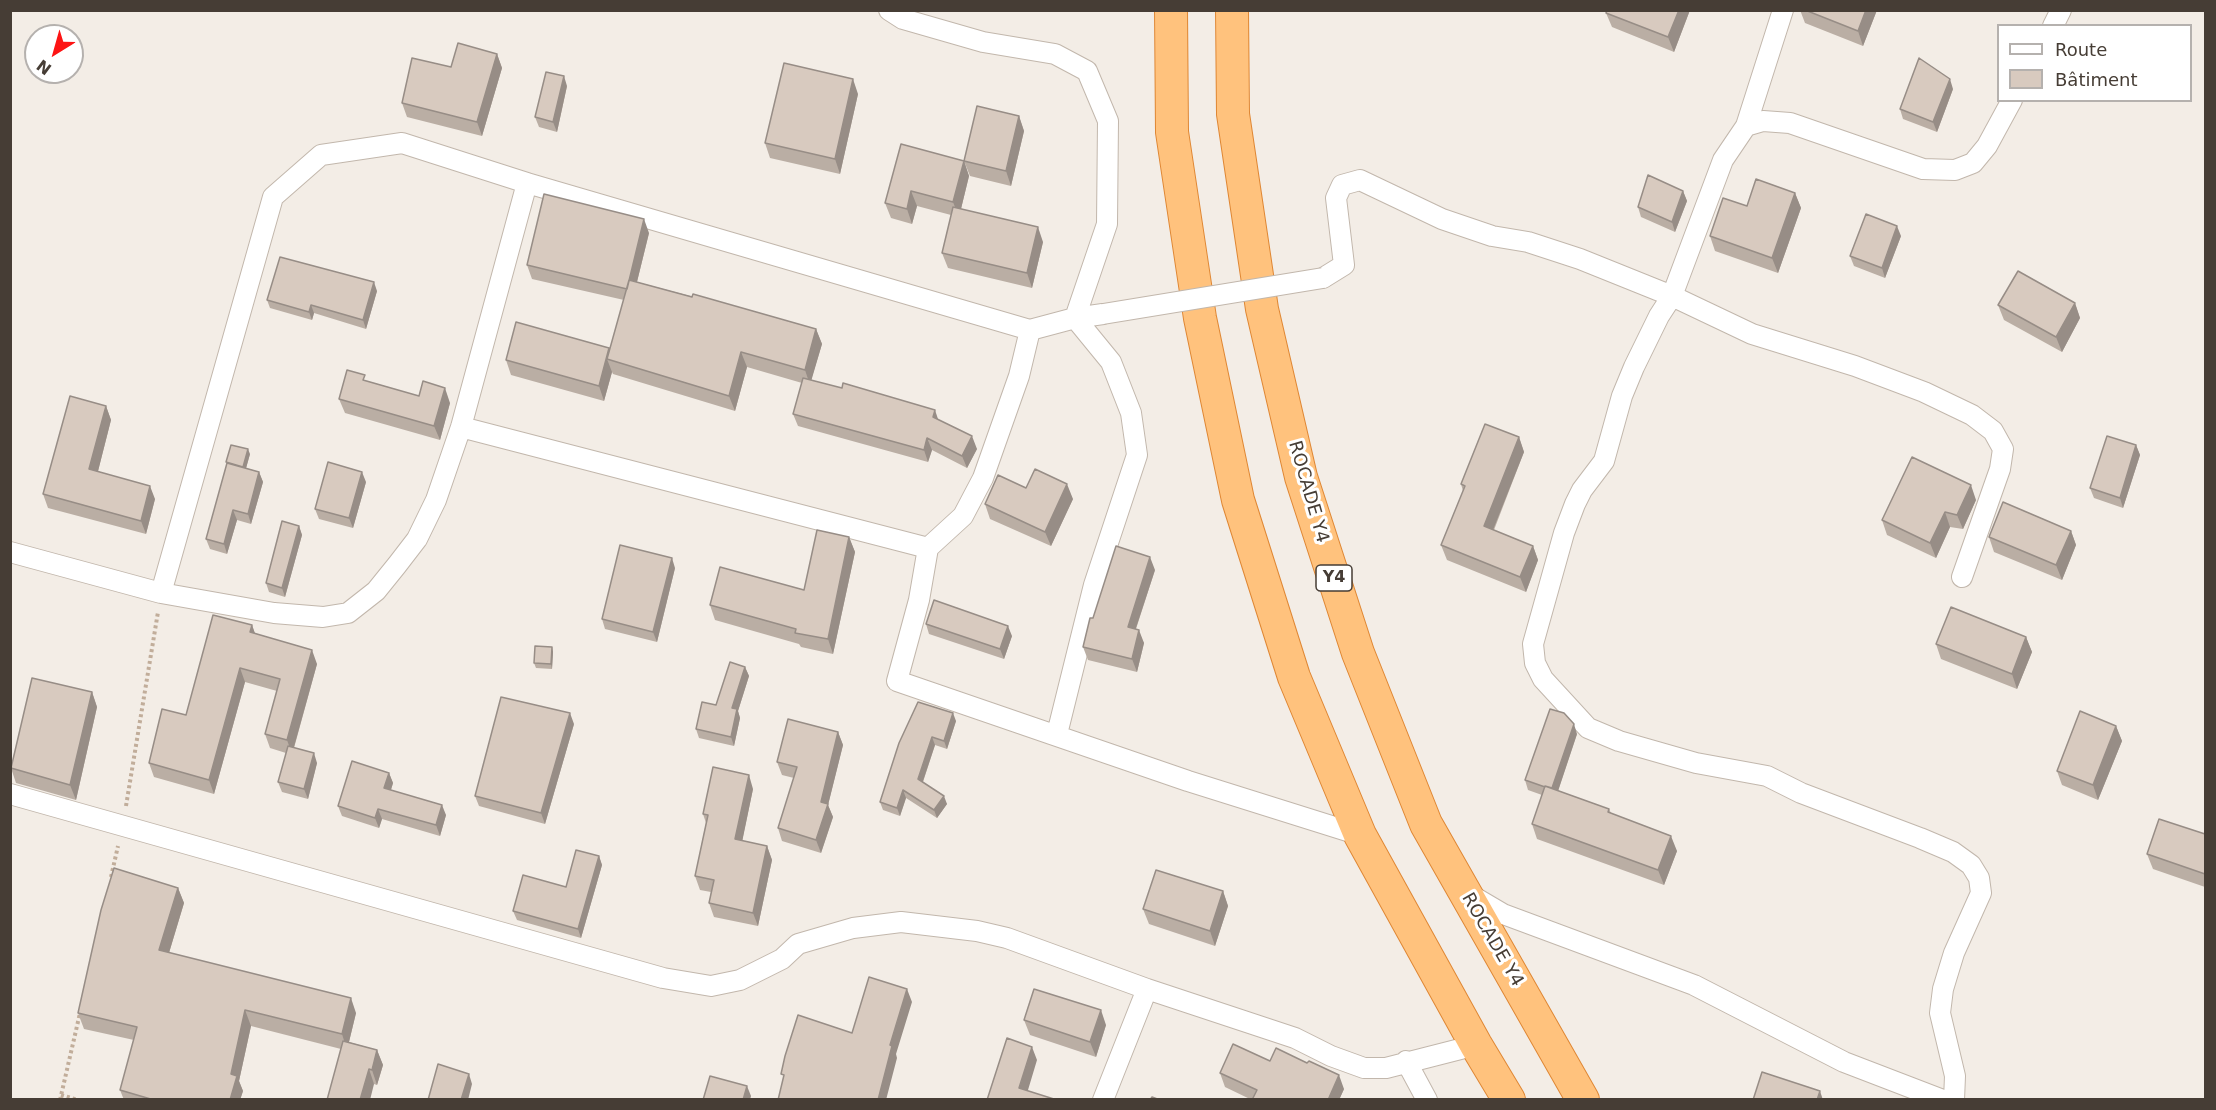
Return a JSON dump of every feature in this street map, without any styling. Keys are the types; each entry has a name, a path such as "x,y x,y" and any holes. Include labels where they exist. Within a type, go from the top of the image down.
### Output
{"highway":[{"path":"1171,10 1172,132 1200,318 1238,500 1294,677 1360,835 1476,1045 1509,1100"},
{"name":"ROCADE Y4","path":"1232,10 1234,125 1262,309 1301,477 1358,653 1426,824 1583,1100"}],"street":[{"path":"889,10 903,19 982,42 1055,54 1087,71 1108,121 1107,224 1076,318"},
{"path":"1783,10 1746,126 1723,160 1672,296 1634,367 1622,396 1604,461 1582,490 1564,533 1533,644 1535,663 1561,701 1588,728 1619,741 1696,763 1767,776 1802,793 1953,852 1971,865 1979,878 1981,893 1953,953 1940,1013 1955,1076 1954,1100"},
{"path":"2054,24 2061,10"},
{"path":"1746,126 1763,122 1790,123 1923,169 1955,170 1973,163 1987,146 2011,102"},
{"path":"161,593 273,197 321,155 402,143 527,183 1030,330 1076,318 1323,278 1344,264 1336,198 1342,184 1360,180 1442,219 1492,236 1528,242 1580,259 1672,296 1752,334 1855,366 1924,392 1972,415 1993,431 2002,449 2000,469 1962,577"},
{"path":"10,552 161,593 274,613 323,617 348,613 375,591 417,539 436,500 461,427 527,183"},
{"path":"1057,734 1094,585 1137,455 1131,413 1111,362 1076,318"},
{"path":"1030,330 1019,376 983,478 963,516 928,548 919,600 897,681 1057,734 1188,781 1360,835"},
{"path":"461,427 928,548"},
{"path":"10,794 674,980 711,986 740,980 782,959 798,944 853,928 901,922 977,931 1007,938 1147,989 1295,1038 1331,1056 1364,1068 1386,1068 1476,1045"},
{"path":"1464,891 1503,914 1694,985 1844,1062 1943,1100"},
{"path":"1104,1100 1147,989"},
{"path":"1407,1061 1427,1100"}],"path":[{"path":"61,1095 78,1100"}],"building":[{"path":"1607,10 1679,10 1668,37 1606,13"},
{"path":"1805,10 1866,10 1858,31"},
{"path":"458,43 497,54 477,122 402,103 412,58 451,67"},
{"path":"1919,58 1950,79 1933,122 1900,109"},
{"path":"784,63 853,79 835,159 765,143"},
{"path":"546,72 564,76 553,122 535,117"},
{"path":"977,106 1019,116 1006,171 964,161"},
{"path":"901,144 964,161 953,202 911,191 907,209 885,203"},
{"path":"1648,175 1683,191 1672,222 1638,207"},
{"path":"1756,179 1795,193 1772,258 1710,236 1723,198 1747,206"},
{"path":"544,194 644,219 627,289 527,265"},
{"path":"953,207 1038,227 1027,273 942,253"},
{"path":"1866,214 1897,226 1882,268 1850,256"},
{"path":"280,257 374,282 363,320 311,305 309,312 267,300"},
{"path":"2018,271 2075,303 2056,337 1998,305"},
{"path":"629,280 692,297 693,294 816,329 805,370 741,352 729,396 607,359"},
{"path":"516,322 609,348 599,386 506,360"},
{"path":"347,370 365,375 363,380 419,396 423,381 445,388 434,426 339,399"},
{"path":"803,378 842,388 843,383 935,410 933,417 972,436 962,456 927,438 924,450 793,414"},
{"path":"70,396 106,406 89,469 150,486 141,521 43,494"},
{"path":"1485,424 1519,437 1484,526 1533,546 1520,577 1441,545 1465,486 1461,484"},
{"path":"2107,436 2136,445 2120,498 2090,488"},
{"path":"231,445 248,449 243,467 226,462"},
{"path":"1912,457 1971,485 1957,515 1945,512 1930,543 1882,520"},
{"path":"328,462 362,472 349,518 315,509"},
{"path":"227,463 259,472 248,514 233,510 224,544 206,539"},
{"path":"1035,469 1067,484 1045,532 985,504 998,475 1026,488"},
{"path":"2003,502 2071,531 2056,565 1989,537"},
{"path":"282,521 299,526 282,588 266,583"},
{"path":"817,530 849,537 828,639 795,633 796,629 710,605 720,567 804,590"},
{"path":"620,545 672,558 653,632 602,619"},
{"path":"1116,546 1150,557 1128,627 1139,630 1132,659 1083,647 1090,618 1093,618"},
{"path":"934,600 1008,626 1000,649 926,624"},
{"path":"1951,607 2026,637 2012,674 1936,644"},
{"path":"213,615 252,625 250,632 312,650 287,740 265,734 280,679 240,668 209,780 149,763 162,709 186,715"},
{"path":"535,646 552,647 551,664 534,663"},
{"path":"730,662 745,667 732,708 737,709 731,737 696,729 702,702 716,705"},
{"path":"32,678 92,692 70,785 11,768"},
{"path":"501,697 570,713 541,813 475,796"},
{"path":"918,702 953,713 944,741 932,737 918,779 944,796 934,810 903,790 897,808 880,802 899,743"},
{"path":"1550,709 1564,713 1574,724 1552,788 1525,780"},
{"path":"2080,711 2116,726 2093,785 2057,771"},
{"path":"788,719 838,732 821,802 828,804 816,840 778,828 797,767 777,762"},
{"path":"288,746 314,753 304,789 278,782"},
{"path":"352,761 389,773 384,788 442,805 436,825 378,809 375,818 338,806"},
{"path":"713,767 749,775 735,839 767,846 753,913 709,903 714,880 695,876 708,815 703,814"},
{"path":"1545,786 1609,809 1608,812 1671,836 1658,870 1532,824"},
{"path":"2159,819 2205,834 2205,874 2147,854"},
{"path":"576,850 599,856 578,929 513,911 523,875 566,887"},
{"path":"114,868 178,888 159,950 351,998 342,1034 245,1010 231,1074 237,1076 230,1100 154,1100 120,1090 137,1027 78,1013 101,910"},
{"path":"1156,870 1223,891 1210,931 1143,909"},
{"path":"869,977 907,989 890,1045 892,1046 878,1100 778,1100 784,1075 781,1074 785,1056 798,1015 852,1033"},
{"path":"1034,989 1101,1010 1090,1042 1024,1020"},
{"path":"1007,1038 1032,1047 1019,1088 1057,1100 987,1100"},
{"path":"343,1041 377,1050 360,1100 327,1100"},
{"path":"1233,1044 1270,1061 1276,1048 1339,1075 1328,1100 1252,1100 1257,1090 1220,1073"},
{"path":"438,1064 469,1074 461,1100 428,1100"},
{"path":"1762,1072 1820,1091 1817,1100 1753,1100"},
{"path":"710,1076 747,1086 743,1100 703,1100"}]}
